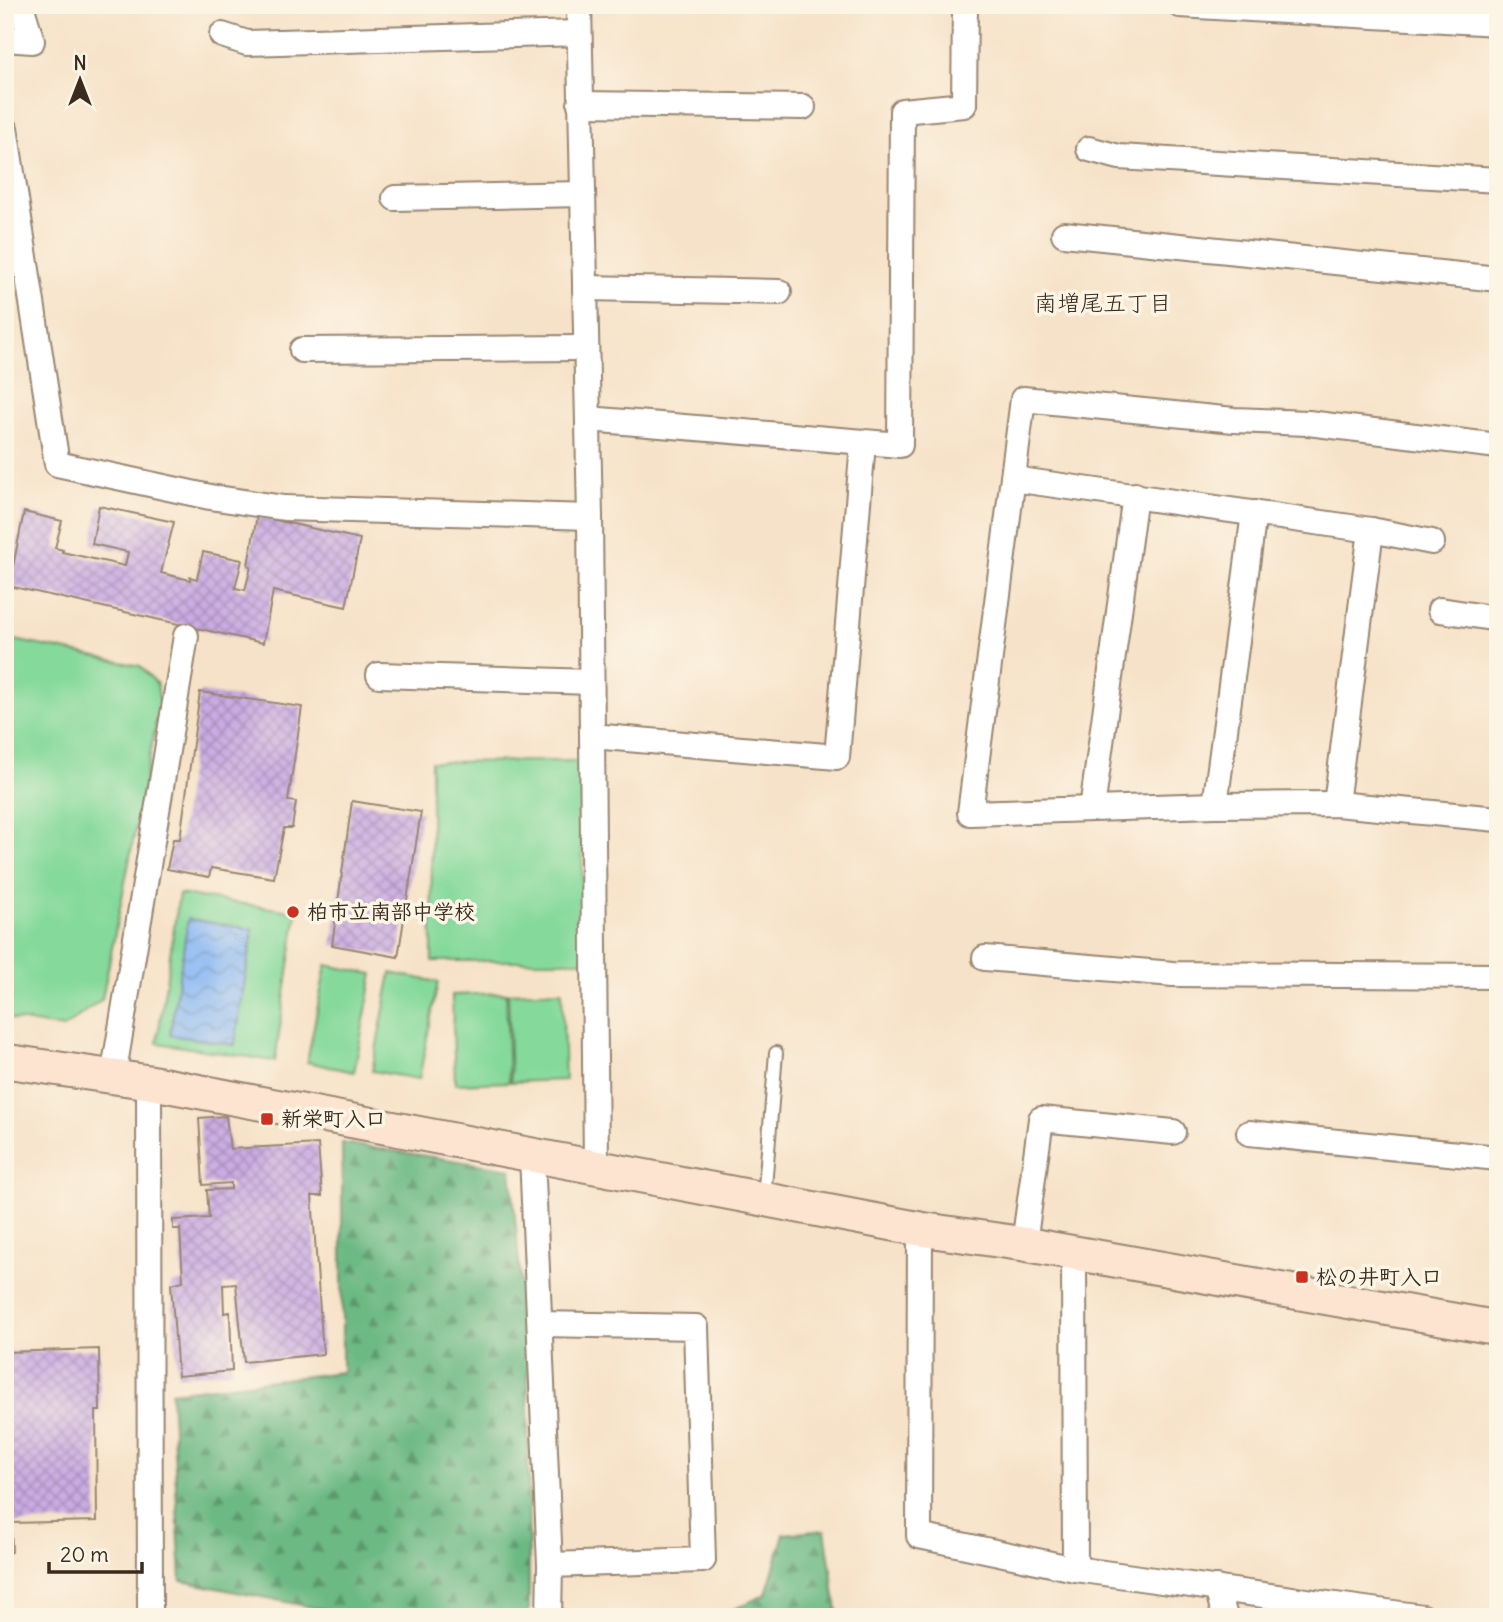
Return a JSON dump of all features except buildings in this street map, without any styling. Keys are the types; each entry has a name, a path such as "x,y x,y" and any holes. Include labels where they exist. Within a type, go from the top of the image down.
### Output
{"street":[{"path":"5,39 32,41 21,5"},
{"path":"579,5 590,517 596,1166"},
{"path":"587,419 900,445 902,111 964,105 965,5"},
{"path":"1180,5 1498,23"},
{"path":"222,35 247,43 579,33"},
{"path":"580,104 803,107"},
{"path":"5,128 57,464 210,497 284,508 590,517"},
{"path":"1089,149 1119,157 1264,162 1498,180"},
{"path":"395,198 583,194"},
{"path":"1063,234 1498,279"},
{"path":"585,288 779,292"},
{"path":"302,350 586,348"},
{"path":"1498,446 1308,423 1234,420 1023,399 970,813 1336,804 1498,818"},
{"path":"592,736 837,757 863,443"},
{"path":"1013,478 1371,530 1432,542"},
{"path":"1092,809 1135,495"},
{"path":"1215,805 1254,513"},
{"path":"1336,804 1371,530"},
{"path":"1440,610 1498,619"},
{"path":"113,1077 186,635"},
{"path":"379,675 591,682"},
{"path":"985,958 1173,974 1498,976"},
{"path":"5,1061 149,1082 920,1229 1024,1244 1498,1328"},
{"path":"149,1082 150,1617"},
{"path":"1024,1244 1041,1119 1173,1132"},
{"path":"1249,1133 1498,1158"},
{"path":"532,1156 550,1565 549,1617"},
{"path":"920,1229 919,1536 1075,1569 1423,1617"},
{"path":"1074,1254 1075,1569"},
{"path":"541,1324 696,1327 703,1560 550,1565"},
{"path":"1217,1588 1225,1617"}],"lane":[{"path":"764,1199 776,1053"}],"green space":[{"path":"5,638 140,666 157,684 160,704 102,999 63,1028 5,1018"},
{"path":"582,761 583,961 432,961 431,762"},
{"path":"179,894 297,912 275,1061 157,1043"},
{"path":"326,965 373,974 354,1072 307,1062"},
{"path":"391,973 438,982 419,1079 372,1071"},
{"path":"562,991 565,1080 511,1082 508,993"},
{"path":"506,993 509,1082 455,1084 452,995"},
{"path":"342,1143 511,1169 528,1371 529,1617 361,1617 181,1581 171,1392 342,1372"},
{"path":"825,1530 838,1617 718,1617 766,1594 784,1534"}],"water":[{"path":"188,919 253,929 235,1045 170,1035"}],"place":[{"name":"柏市立南部中学校","path":"293,912"},
{"name":"新栄町入口","path":"267,1119"},
{"name":"松の井町入口","path":"1302,1277"}],"district":[{"name":"南増尾五丁目","path":"1103,303"}]}
